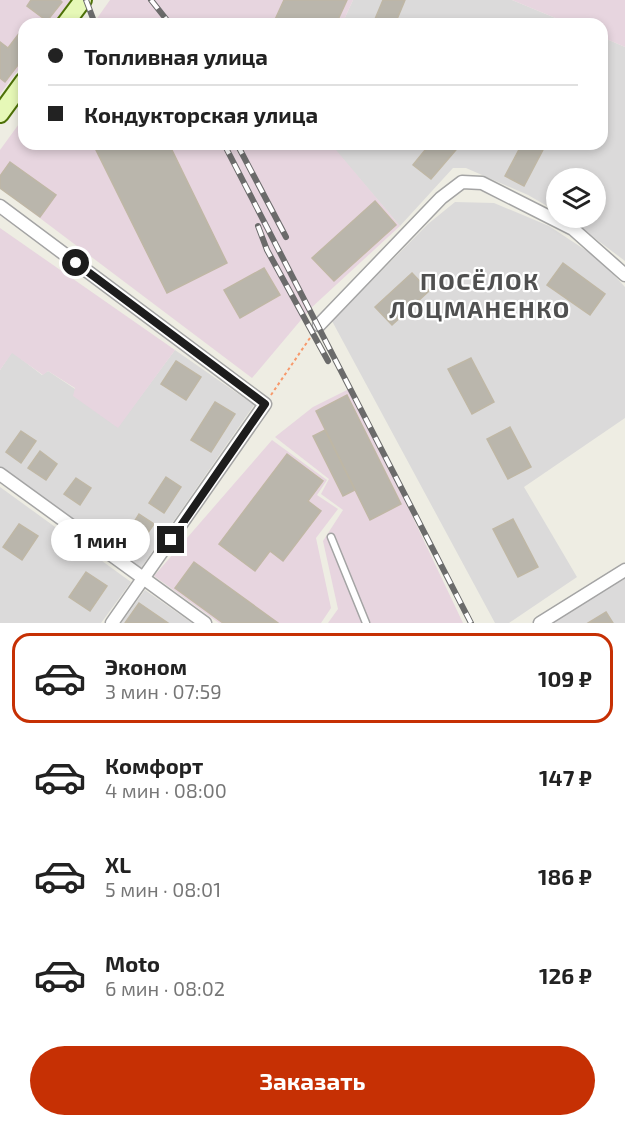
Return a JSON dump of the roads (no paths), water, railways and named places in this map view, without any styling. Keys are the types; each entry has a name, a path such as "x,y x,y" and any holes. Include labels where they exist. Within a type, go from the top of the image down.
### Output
{"street":[{"path":"69,18 82,0"},
{"path":"0,114 18,89"},
{"path":"319,326 441,198 462,182 482,183 573,229 625,275"},
{"path":"0,206 265,404 112,623"},
{"path":"0,474 205,623"},
{"path":"540,623 625,570"}],"lane":[{"path":"331,537 366,623"}],"railway":[{"path":"86,0 93,18"},
{"path":"151,0 165,18"},
{"path":"227,150 471,623"},
{"path":"240,150 286,237"},
{"path":"258,226 267,250 328,361"}],"district":[{"name":"ПОСЁЛОК ЛОЦМАНЕНКО","path":"480,294"}]}
